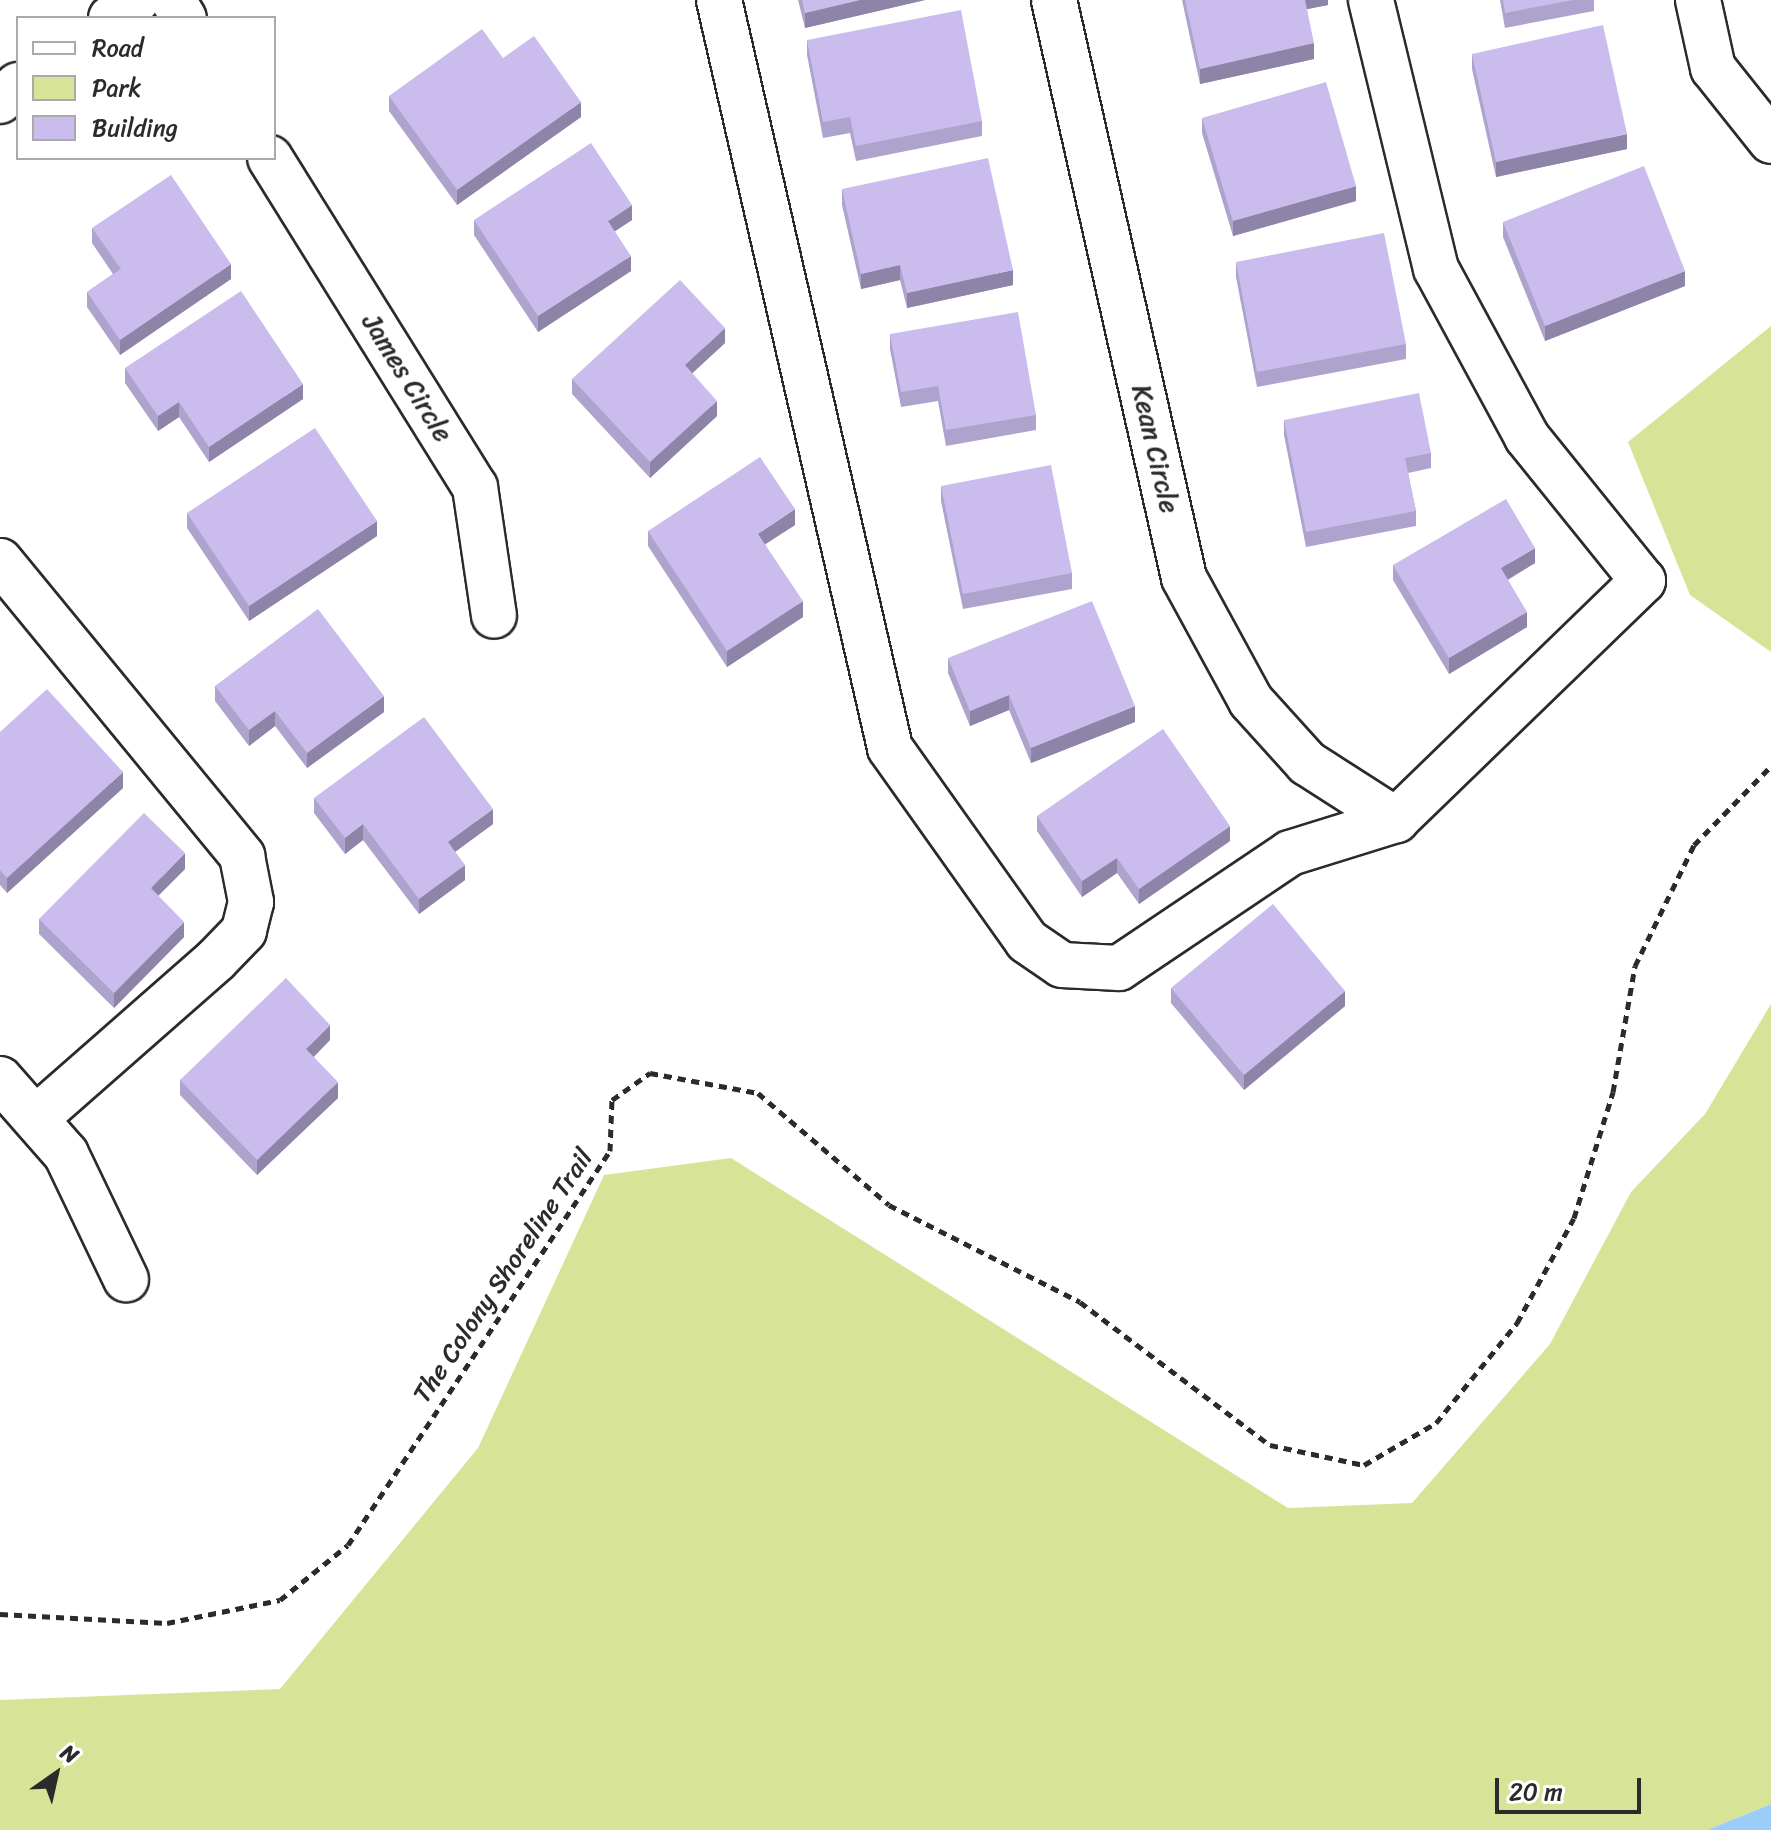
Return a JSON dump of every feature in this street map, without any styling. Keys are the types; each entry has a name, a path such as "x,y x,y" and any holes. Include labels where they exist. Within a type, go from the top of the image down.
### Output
{"street":[{"path":"114,16 137,0"},
{"path":"719,0 890,748 1027,941 1062,965 1119,968 1290,853 1396,820 1643,581 1527,437 1436,269 1371,0"},
{"name":"Kean Circle","path":"1054,0 1184,578 1251,701 1307,763 1396,820"},
{"path":"1698,0 1713,68 1771,141"},
{"path":"0,101 16,87"},
{"name":"James Circle","path":"271,160 475,487 494,616"},
{"path":"0,561 242,856 251,902 244,931 216,960 36,1118"},
{"path":"0,1079 66,1154 126,1279"}],"path":[{"name":"The Colony Shoreline Trail","path":"0,1614 167,1623 280,1600 348,1545 610,1151 612,1100 650,1073 758,1093 889,1205 1080,1302 1270,1445 1364,1465 1436,1423 1517,1323 1574,1218 1613,1092 1635,966 1694,845 1771,766"}],"green space":[{"path":"1771,326 1771,652 1690,595 1628,442"},
{"path":"1771,1004 1771,1804 1707,1830 0,1830 0,1700 280,1689 478,1448 604,1175 731,1158 1288,1508 1412,1503 1550,1344 1631,1192 1705,1114"}],"water":[{"path":"1771,1804 1771,1830 1707,1830"}],"building":[{"path":"802,0 860,0 805,13"},
{"path":"1185,0 1305,0 1314,43 1200,69"},
{"path":"1503,0 1573,0 1505,13"},
{"path":"961,10 982,121 856,146 850,117 823,122 807,40"},
{"path":"1603,25 1627,134 1496,162 1472,54"},
{"path":"482,29 503,58 534,36 581,102 457,190 389,96"},
{"path":"1326,82 1356,186 1233,221 1202,118"},
{"path":"591,143 632,205 608,221 631,256 538,316 474,220"},
{"path":"988,158 1013,270 907,293 900,265 861,274 842,189"},
{"path":"1644,166 1685,271 1545,326 1503,222"},
{"path":"171,175 231,264 120,340 87,292 121,269 92,228"},
{"path":"1384,233 1406,344 1257,372 1236,262"},
{"path":"680,280 725,328 685,365 717,401 650,462 572,379"},
{"path":"241,291 303,384 209,447 179,402 158,416 125,368"},
{"path":"1018,312 1036,415 946,430 938,386 901,392 890,334"},
{"path":"1419,393 1431,453 1405,458 1416,511 1306,532 1284,420"},
{"path":"315,428 377,521 249,606 187,513"},
{"path":"760,457 795,509 758,534 803,601 727,651 648,531"},
{"path":"1051,465 1072,573 963,594 941,486"},
{"path":"1506,499 1535,548 1501,568 1527,612 1449,658 1393,565"},
{"path":"1092,601 1135,706 1031,748 1009,695 970,711 948,658"},
{"path":"318,609 384,696 307,753 275,711 249,730 215,686"},
{"path":"47,689 123,772 7,878 0,870 0,732"},
{"path":"424,717 493,809 448,842 465,865 419,899 363,824 345,838 314,798"},
{"path":"1163,729 1230,826 1139,889 1117,858 1082,881 1037,816"},
{"path":"144,813 185,853 151,888 184,922 114,993 39,919"},
{"path":"1273,904 1345,991 1244,1075 1171,988"},
{"path":"286,978 330,1025 306,1049 338,1082 257,1160 180,1080"}]}
